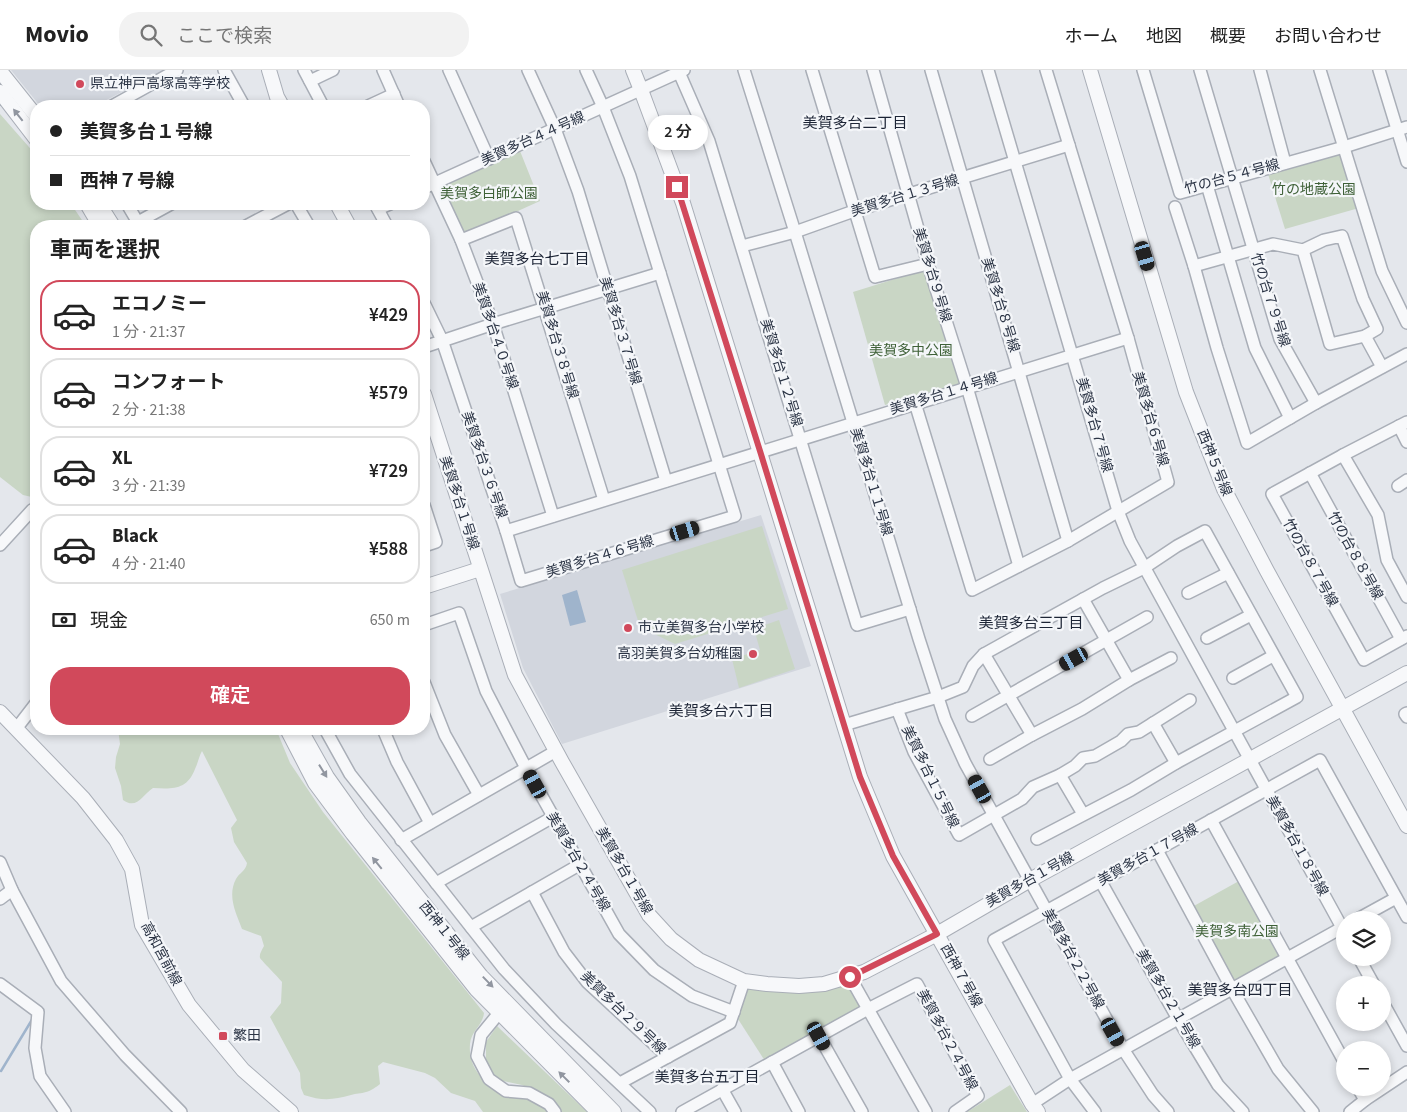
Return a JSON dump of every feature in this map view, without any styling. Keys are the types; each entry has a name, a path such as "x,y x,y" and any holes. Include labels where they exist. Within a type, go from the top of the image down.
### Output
{"street":[{"path":"123,100 177,70"},
{"path":"224,70 239,100"},
{"path":"269,70 279,100"},
{"path":"304,70 320,100"},
{"path":"310,81 333,70"},
{"path":"383,70 396,100"},
{"path":"449,70 489,159"},
{"name":"美賀多台３７号線","path":"528,70 555,129 578,191 666,481"},
{"path":"586,70 603,107 630,176 720,464"},
{"name":"西神７号線","path":"632,70 642,90 683,203 860,777 893,856 1035,1108"},
{"name":"美賀多台１１号線","path":"744,70 945,719 966,763 1030,880"},
{"path":"812,70 875,276 928,264"},
{"name":"美賀多台９号線","path":"873,70 928,264 1020,566"},
{"name":"美賀多台８号線","path":"931,70 1068,541"},
{"name":"美賀多台７号線","path":"988,70 1118,511 1130,541 1144,568 1249,760"},
{"name":"美賀多台６号線","path":"915,403 972,590 1068,541 1168,482 1128,338 1046,70"},
{"name":"西神５号線","path":"1090,70 1186,392 1220,480 1267,571 1407,826"},
{"name":"竹の台５４号線","path":"1143,70 1180,193 1344,147 1402,128"},
{"name":"竹の台７９号線","path":"1200,70 1280,339 1316,403"},
{"path":"1260,70 1285,163"},
{"path":"1320,70 1382,271 1407,323"},
{"path":"1379,70 1402,128 1407,162"},
{"path":"0,71 30,108"},
{"path":"642,90 681,71"},
{"name":"美賀多台１２号線","path":"681,71 709,141 857,625 910,609"},
{"name":"美賀多台４４号線","path":"430,186 642,90"},
{"path":"0,92 30,131"},
{"path":"381,100 394,94"},
{"name":"美賀多台１３号線","path":"742,246 795,232 1068,146"},
{"path":"1207,185 1255,348 1290,418"},
{"name":"美賀多台４０号線","path":"430,188 461,240 493,324 553,516"},
{"path":"1176,207 1216,348 1247,444 1316,403 1407,354"},
{"path":"145,220 161,210"},
{"path":"257,220 277,210"},
{"name":"美賀多台３８号線","path":"461,240 516,218 604,500"},
{"path":"1194,266 1273,244 1303,250 1324,240 1342,236 1363,299 1377,329 1365,336 1330,344 1303,250"},
{"path":"430,345 660,273"},
{"name":"美賀多台３６号線","path":"430,315 442,340 506,531 760,451"},
{"path":"1365,336 1382,367"},
{"name":"美賀多台１４号線","path":"760,451 1128,338"},
{"name":"美賀多台１号線","path":"430,413 515,675 556,751 649,915 671,939 699,960 744,981 799,986 824,984 850,977 937,934 1030,880 1407,673"},
{"path":"1403,424 1407,442"},
{"name":"竹の台８７号線","path":"1403,424 1272,494 1364,660 1404,637"},
{"path":"1343,455 1378,515 1387,560 1407,597"},
{"name":"美賀多台４６号線","path":"506,531 521,581 735,516 720,464"},
{"name":"竹の台８８号線","path":"1310,473 1404,637"},
{"path":"0,545 30,512"},
{"path":"430,524 436,542 430,544"},
{"path":"844,725 938,697 962,687 973,666 984,654 1082,599 1144,568 1177,546 1205,532 1273,656 1298,697 1176,763 1131,790 1037,839"},
{"path":"430,585 480,569"},
{"path":"1188,593 1228,573"},
{"path":"1082,599 1129,680"},
{"name":"美賀多台２４号線","path":"430,622 459,613 486,691 552,817 619,934 654,970 692,996 734,1012"},
{"path":"1206,638 1251,614"},
{"path":"972,716 1147,617"},
{"path":"984,654 1032,735"},
{"path":"1233,678 1273,656"},
{"path":"990,759 1171,658"},
{"path":"430,697 445,735 479,795"},
{"path":"994,816 1022,799 1033,787 1060,776 1083,758 1095,756 1121,741 1128,734 1138,732 1190,700"},
{"name":"美賀多台１５号線","path":"897,709 914,752 959,835 994,816"},
{"path":"16,729 30,711"},
{"name":"高和宮前線","path":"0,712 83,798 116,840 132,869 142,925 189,1006 243,1070 291,1112"},
{"path":"1407,713 1405,714 1407,717"},
{"path":"1153,723 1176,763"},
{"name":"西神１号線","path":"290,735 315,783 326,798 476,988 598,1112"},
{"name":"西神１号線","path":"303,735 327,777 359,822 475,969 614,1112"},
{"path":"328,735 350,774 504,969 556,1024 650,1112"},
{"path":"386,735 397,762 430,823"},
{"path":"401,840 556,751"},
{"name":"美賀多台１８号線","path":"1249,760 1336,915"},
{"name":"美賀多台１７号線","path":"1095,1112 1070,1079 994,940 1320,760 1407,917"},
{"path":"1060,776 1083,814"},
{"path":"436,884 552,817"},
{"path":"1211,820 1336,1047"},
{"path":"1157,850 1232,989 1278,1069 1313,1112"},
{"path":"0,862 12,890 61,981 125,1055 181,1112"},
{"path":"471,927 579,865"},
{"name":"美賀多台２２号線","path":"1030,880 1123,1049 1153,1095 1168,1112"},
{"name":"美賀多台２１号線","path":"1101,882 1178,1019 1218,1085 1242,1112"},
{"path":"0,899 12,890"},
{"name":"美賀多台２９号線","path":"532,892 564,952 587,982 668,1057"},
{"path":"1372,911 1396,898"},
{"path":"1035,1108 1070,1079 1287,958 1336,933"},
{"path":"850,977 926,1112"},
{"path":"620,1083 730,1023 744,981"},
{"path":"0,984 38,1012 35,1048 40,1076 64,1112"},
{"name":"美賀多台２４号線","path":"682,1112 917,984 978,1096 955,1112"},
{"path":"499,1013 481,1034 478,1056 489,1079 506,1091 529,1093 549,1104 555,1112"},
{"path":"1391,1017 1407,1046"},
{"path":"819,1036 862,1112"},
{"path":"772,1062 799,1112"},
{"path":"1350,1112 1407,1072"},
{"path":"722,1089 735,1112"},
{"path":"1363,1096 1365,1100"}],"shaded area":[{"name":"県立神戸高塚高等学校","path":"11,70 164,70 106,100 35,100"},
{"name":"市立美賀多台小学校","path":"761,515 811,666 562,744 523,668 500,594"}],"green space":[{"path":"0,114 30,148 30,210 75,210 82,220 30,220 30,497 23,495 0,477"},
{"name":"美賀多白師公園","path":"520,151 540,201 469,233 463,231 443,189 445,185"},
{"name":"竹の地蔵公園","path":"1338,152 1342,154 1359,208 1285,229 1268,174"},
{"name":"美賀多中公園","path":"927,269 961,383 885,405 853,292"},
{"path":"762,526 788,609 675,644 640,627 622,570"},
{"path":"779,620 795,669 739,688 732,659 760,650 754,629"},
{"path":"119,735 278,735 290,763 323,812 484,1013 482,1021 472,1035 470,1044 472,1061 477,1072 491,1088 504,1094 535,1102 547,1112 483,1112 475,1101 451,1093 435,1078 425,1073 383,1062 378,1066 380,1084 370,1091 333,1099 322,1099 304,1095 301,1088 300,1073 270,1017 281,1003 282,982 260,958 264,946 261,936 242,929 233,904 233,885 247,863 234,842 231,828 237,820 202,751 192,776 183,785 173,788 153,788 136,802 128,803 123,800 115,768 120,744"},
{"name":"美賀多南公園","path":"1239,881 1280,954 1278,959 1240,980 1233,979 1192,907"},
{"path":"848,983 860,1005 859,1009 765,1061 738,1019 748,988"},
{"path":"497,1026 587,1112 559,1112 545,1096 522,1085 499,1080 486,1063 486,1042"},
{"path":"1010,1085 1027,1112 967,1112"}],"water":[{"path":"577,590 586,622 570,626 562,595"}],"waterway":[{"path":"1,1071 33,1018"}],"place":[{"name":"県立神戸高塚高等学校","path":"80,84"},
{"name":"市立美賀多台小学校","path":"628,628"},
{"name":"高羽美賀多台幼稚園","path":"753,654"},
{"name":"繁田","path":"223,1036"}],"district":[{"name":"美賀多台二丁目","path":"855,123"},
{"name":"美賀多台七丁目","path":"537,259"},
{"name":"美賀多台三丁目","path":"1031,623"},
{"name":"美賀多台六丁目","path":"721,711"},
{"name":"美賀多台四丁目","path":"1240,990"},
{"name":"美賀多台五丁目","path":"707,1077"}],"route":[{"path":"677,187 860,777 893,856 937,934 864,972 850,977"}]}
